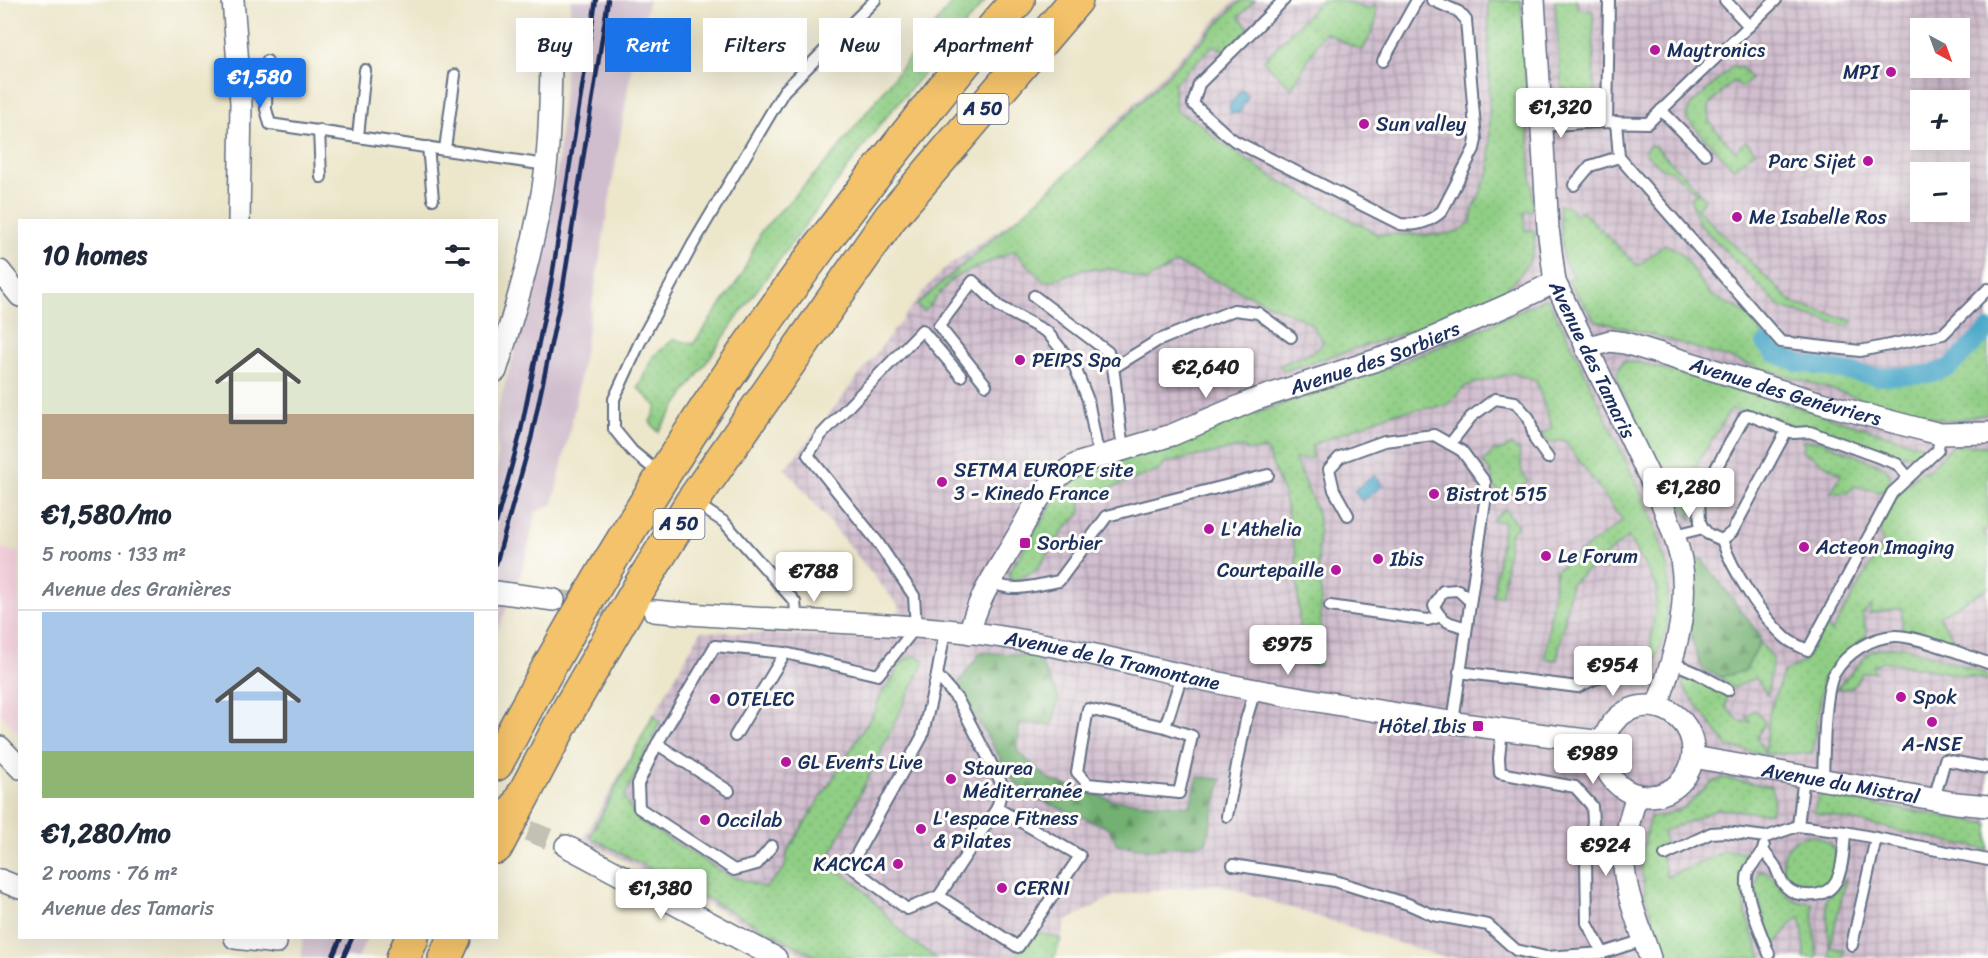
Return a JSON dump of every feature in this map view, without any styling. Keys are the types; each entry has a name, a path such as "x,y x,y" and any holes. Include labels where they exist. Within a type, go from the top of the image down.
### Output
{"highway":[{"name":"A 50","path":"498,760 605,568 662,476 755,335 851,205 990,30 1018,0"},
{"name":"A 50","path":"498,843 569,709 642,583 693,502 890,218 1076,0"},
{"path":"403,958 412,939"},
{"path":"445,958 454,939"}],"street":[{"path":"233,0 241,103 239,219"},
{"name":"Avenue des Tamaris","path":"1534,0 1540,126 1548,228 1556,282 1662,503 1675,535 1681,562 1683,610 1658,707"},
{"path":"498,364 526,272 546,165 550,72"},
{"path":"0,271 18,294"},
{"name":"Avenue des Sorbiers","path":"970,633 972,620 991,582 1041,497 1052,482 1066,470 1079,463 1172,435 1254,400 1401,351 1556,282"},
{"name":"Avenue des Genévriers","path":"1586,348 1610,341 1625,344 1821,402 1940,434 1988,433"},
{"path":"498,592 554,600"},
{"name":"Avenue de la Tramontane","path":"654,611 713,617 916,627 1015,639 1255,690 1453,722 1604,742"},
{"path":"1643,706 1658,707 1668,710 1685,725 1691,735 1693,757 1690,769 1674,789 1662,794 1637,795 1617,784 1610,775 1603,754 1604,742 1609,729 1629,710 1643,706"},
{"path":"0,747 18,766"},
{"name":"Avenue du Mistral","path":"1693,757 1934,799 1988,806"},
{"path":"1637,795 1627,826 1623,861 1647,949"},
{"path":"566,846 776,958"},
{"path":"0,880 18,887"},
{"path":"243,939 276,943"}],"lane":[{"path":"662,476 632,450 614,429 614,399 640,342 693,244 784,91 875,0"},
{"path":"1284,0 1199,84 1193,104 1235,141 1400,224 1411,226 1434,218 1442,211 1474,149 1476,140 1466,20 1459,12 1432,0"},
{"path":"1383,61 1417,0"},
{"path":"1609,0 1612,122 1619,157 1781,342 1860,351 1943,334 1988,289"},
{"path":"1725,0 1749,26"},
{"path":"1540,126 1612,122 1648,123 1776,0"},
{"path":"267,61 266,109 270,124 546,165"},
{"path":"357,136 365,70"},
{"path":"445,149 455,75"},
{"path":"1661,110 1704,154"},
{"path":"319,130 321,177"},
{"path":"428,147 433,199"},
{"path":"1574,185 1590,166 1619,157"},
{"path":"986,385 939,326 973,281 1000,307 1047,332 1074,365 1088,400 1096,443 1102,457"},
{"path":"1034,296 1108,352 1116,385 1118,429 1124,450"},
{"path":"1113,368 1157,341 1234,310 1258,314 1292,337"},
{"path":"772,846 757,864 734,870 639,808 638,784 657,744 715,646 785,653 878,675 916,627 914,596 876,540 808,455 821,435 922,330 961,376"},
{"path":"1450,444 1471,417 1495,399 1515,402 1529,418 1535,440 1548,458"},
{"path":"1908,477 1897,464 1810,432 1794,433 1749,415 1745,416 1699,499 1700,522 1708,534 1722,540 1734,569 1775,627 1789,640 1808,650 1892,493 1938,450 1940,434"},
{"path":"1722,540 1732,532 1787,430"},
{"path":"1348,515 1334,490 1329,469 1340,457 1384,441 1434,435 1462,451 1485,482 1485,502 1453,722"},
{"path":"991,582 1006,589 1014,589 1059,581 1107,516 1268,475"},
{"path":"693,502 724,522 795,602 797,622"},
{"path":"1675,535 1703,528"},
{"path":"1466,627 1450,625 1439,617 1434,606 1443,591 1458,590 1470,601"},
{"path":"1330,606 1428,620 1439,617"},
{"path":"937,675 958,700 1003,786 998,808 939,896 906,909 850,866 922,737 945,631"},
{"path":"1798,826 1814,778 1829,691 1835,674 1852,654 1865,644 1896,636 1988,663"},
{"path":"735,736 785,653"},
{"path":"1671,662 1728,690"},
{"path":"1459,672 1578,687 1623,666 1636,666"},
{"path":"1165,727 1182,675"},
{"path":"1227,816 1246,720 1255,690"},
{"path":"1088,709 1165,727 1192,736 1179,794 1089,784 1077,772 1088,709"},
{"path":"1502,729 1500,773 1575,787 1592,806 1593,822 1586,860 1587,923 1603,953"},
{"path":"657,744 729,791"},
{"path":"1934,799 1945,760 1988,768"},
{"path":"939,896 1018,946 1080,856 998,808"},
{"path":"1665,855 1711,833 1725,832 1766,837 1798,826 1845,832 1988,860"},
{"path":"1764,851 1787,889 1799,895 1812,896 1825,892 1836,883 1842,871 1845,832"},
{"path":"1766,837 1764,851 1748,872 1748,894 1769,954"},
{"path":"1852,945 1876,838"},
{"path":"1233,865 1335,881 1408,904 1433,915 1488,925 1516,950 1546,957 1647,949"}],"shaded area":[{"path":"571,0 649,0 644,18 605,18 605,72 631,72 575,407 553,504 536,512 525,562 498,630 498,408 536,281 558,163 565,72 593,72 593,18 570,18"},
{"path":"1235,0 1988,0 1988,958 1445,958 1218,884 1116,895 1066,921 1055,958 809,958 583,839 701,631 865,638 901,609 785,468 811,438 927,287 945,268 1038,202"},
{"path":"0,548 18,553 18,732 0,713"},
{"path":"302,939 367,939 358,958 302,958"}],"green space":[{"path":"954,0 986,0 971,18 940,18"},
{"path":"1241,0 1255,0 1239,17 1249,28 1226,52 1214,45 1174,84 1176,111 1201,124 1217,140 1271,176 1377,234 1439,235 1458,232 1471,222 1473,210 1490,170 1488,0 1521,0 1533,210 1524,212 1525,230 1534,230 1535,242 1521,274 1503,292 1467,313 1283,371 1280,365 1317,350 1324,342 1309,322 1177,263 1145,281 1113,269 1084,269 1045,283 1014,251 953,278 924,312 917,305 1079,162"},
{"path":"1322,0 1341,0 1369,10 1375,5 1376,18 1373,29 1362,51 1324,32 1292,88 1263,61"},
{"path":"1555,0 1577,0 1577,9 1593,11 1594,97 1578,98 1561,86"},
{"path":"913,53 913,72 925,72 882,122 751,298 658,432 650,422 657,407 638,388 653,356 674,339 693,344 740,278 762,230 834,154 898,72 901,72 901,68"},
{"path":"1733,66 1742,68 1751,79 1742,87 1733,81 1709,105 1709,122 1735,151 1746,141 1755,151 1734,169 1686,118 1690,106"},
{"path":"1650,145 1655,146 1699,191 1695,192 1672,171 1663,169 1646,154 1646,149"},
{"path":"1699,192 1705,199 1697,209 1793,303 1853,321 1849,327 1781,308 1699,224 1691,200"},
{"path":"1559,205 1570,207 1574,215 1582,211 1638,266 1665,244 1681,253 1710,295 1745,312 1764,336 1761,347 1771,357 1802,370 1880,381 1924,381 1952,370 1988,335 1988,414 1948,421 1885,406 1650,334 1596,321 1568,281 1574,275 1563,260"},
{"path":"1547,298 1571,343 1652,517 1668,570 1667,628 1647,682 1657,587 1628,537 1571,584 1557,660 1545,659 1556,570 1623,521 1564,440 1550,443 1541,434 1552,428 1536,381 1513,373 1466,386 1446,406 1393,413 1312,445 1312,458 1295,459 1319,522 1318,573 1321,584 1321,627 1319,666 1301,663 1296,556 1283,492 1266,449 1249,451 1243,447 1165,463 1162,469 1081,499 1081,513 1064,530 1036,571 1010,582 1009,572 1059,494 1089,471 1389,367 1473,333"},
{"path":"1623,361 1641,363 1778,401 1926,447 1916,455 1890,456 1813,427 1795,428 1774,417 1731,409 1677,496 1690,501 1691,520 1673,494 1619,385 1617,372"},
{"path":"1802,441 1821,441 1886,468 1891,479 1888,486 1881,492 1854,486 1848,493 1831,493 1841,474 1803,451"},
{"path":"1512,445 1516,450 1519,448 1522,473 1528,481 1512,492 1504,493 1495,488 1490,471 1483,462 1494,451"},
{"path":"1953,445 1988,446 1988,529 1983,532 1988,540 1988,588 1939,616 1956,641 1902,637 1902,608 1869,614 1872,605 1862,614 1867,634 1824,678 1812,753 1765,754 1728,747 1682,685 1685,673 1727,693 1726,707 1739,721 1750,722 1746,716 1755,710 1765,722 1757,738 1765,752 1769,714 1783,673 1803,662 1825,624 1831,633 1883,544 1879,527 1895,496 1922,470 1926,473"},
{"path":"1505,509 1518,526 1510,534 1502,596 1493,596 1504,522 1492,520"},
{"path":"1691,558 1702,559 1760,636 1760,642 1745,671 1720,677 1702,669 1690,636 1686,608"},
{"path":"1760,642 1773,659 1767,695 1756,678 1733,688 1720,677 1726,664 1745,671"},
{"path":"1902,646 1988,674 1988,680 1883,661 1873,666 1875,672 1862,673 1852,688 1836,689 1872,650"},
{"path":"981,652 1037,656 1059,697 1053,725 1020,723 1017,751 1050,780 1112,800 1190,806 1198,777 1222,779 1206,843 1153,850 1117,845 1109,828 1040,800 1015,783 957,685"},
{"path":"914,656 925,660 827,862 859,885 907,938 936,958 819,958 590,837 653,715 660,722 624,798 639,821 726,874 765,888 784,869 788,850 875,711 881,694 902,661"},
{"path":"1723,778 1772,787 1774,800 1771,812 1718,809 1663,832 1665,842 1660,851 1667,876 1725,851 1748,852 1744,867 1744,906 1762,958 1665,958 1645,894 1640,862 1650,817 1663,816 1685,807 1711,783"},
{"path":"1819,795 1988,824 1988,850 1813,812"},
{"path":"1805,836 1815,836 1825,840 1833,848 1837,863 1833,878 1825,886 1815,890 1805,890 1795,886 1787,878 1783,868 1783,858 1787,848 1795,840"},
{"path":"1759,869 1771,876 1791,898 1799,902 1812,903 1817,958 1804,958 1800,917 1791,924 1773,948 1755,888"},
{"path":"1846,879 1830,947 1844,950 1843,958 1830,958 1826,899"},
{"path":"1032,931 1061,939 1054,958 1016,958"}],"water":[{"path":"1241,90 1249,95 1239,113 1231,113 1229,106"},
{"path":"1375,475 1383,485 1362,501 1354,491"}],"waterway":[{"path":"1765,344 1773,353 1799,363 1879,377 1929,374 1950,367 1988,330"}],"tunnel":[{"path":"554,600 636,609"},
{"path":"500,819 566,846"}],"railway":[{"path":"498,516 520,435 551,283 596,0"},
{"path":"498,557 531,439 563,287 608,0"},
{"path":"332,958 341,939"},
{"path":"343,958 352,939"}],"place":[{"name":"Maytronics","path":"1655,50"},
{"name":"MPI","path":"1891,72"},
{"name":"Sun valley","path":"1364,124"},
{"name":"Parc Sijet","path":"1868,161"},
{"name":"Me Isabelle Ros","path":"1737,217"},
{"name":"PEIPS Spa","path":"1020,360"},
{"name":"SETMA EUROPE site 3 - Kinedo France","path":"942,482"},
{"name":"Bistrot 515","path":"1434,494"},
{"name":"L'Athelia","path":"1209,529"},
{"name":"Sorbier","path":"1025,543"},
{"name":"Acteon Imaging","path":"1804,547"},
{"name":"Le Forum","path":"1546,556"},
{"name":"Ibis","path":"1378,559"},
{"name":"Courtepaille","path":"1336,570"},
{"name":"Spok","path":"1901,697"},
{"name":"OTELEC","path":"715,699"},
{"name":"A-NSE","path":"1932,722"},
{"name":"Hôtel Ibis","path":"1478,726"},
{"name":"GL Events Live","path":"786,762"},
{"name":"Staurea Méditerranée","path":"951,779"},
{"name":"Occilab","path":"705,820"},
{"name":"L'espace Fitness & Pilates","path":"921,829"},
{"name":"KACYCA","path":"898,864"},
{"name":"CERNI","path":"1002,888"}]}
